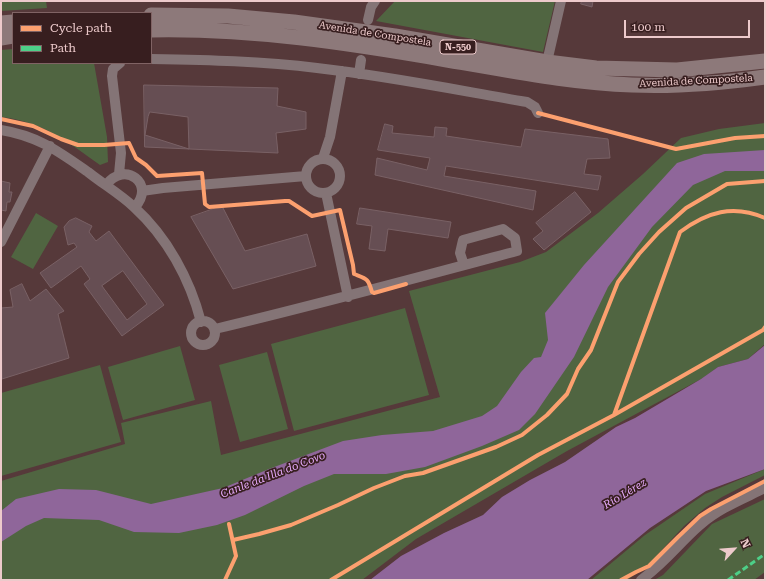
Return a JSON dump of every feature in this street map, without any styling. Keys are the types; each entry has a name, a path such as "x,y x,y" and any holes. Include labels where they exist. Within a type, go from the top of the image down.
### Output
{"highway":[{"name":"Avenida de Compostela","path":"152,16 228,16 294,22 366,31 547,62 596,68 677,70 765,61"},
{"path":"1,23 12,22"},
{"name":"Avenida de Compostela","path":"152,30 228,32 344,42 542,76 596,83 633,85 678,84 746,80 765,77"},
{"path":"1,38 12,36"}],"street":[{"path":"368,20 371,7 375,1"},
{"path":"547,62 561,1"},
{"path":"152,59 193,59 273,64 342,71 527,102 536,107 538,114"},
{"path":"359,74 361,60"},
{"path":"118,174 121,152 112,76 113,69 119,64"},
{"path":"323,158 330,137 342,71"},
{"path":"1,130 28,136 50,146 135,207 158,232 176,260 190,286 201,322"},
{"path":"1,242 50,146"},
{"path":"323,158 334,162 340,171 339,182 336,187 326,193 314,191 307,182 306,176 309,166 313,162 323,158"},
{"path":"106,185 118,174 128,174 134,176 139,182 142,191 140,202 135,207"},
{"path":"142,191 306,176"},
{"path":"326,193 348,297"},
{"path":"214,329 348,297 464,265 517,250 515,238 503,229 463,240 460,252 464,265"},
{"path":"201,322 208,322 214,329 215,336 211,342 205,345 194,341 191,333 194,326 201,322"},
{"path":"641,580 658,567 700,525 720,510 765,488"}],"green space":[{"path":"1,1 46,1 47,8 1,11"},
{"path":"395,1 555,1 543,52 376,21"},
{"path":"12,49 12,64 94,64 107,137 108,162 100,165 65,141 42,128 30,123 1,117 1,50"},
{"path":"765,123 765,344 748,359 718,367 703,378 567,451 416,539 362,580 1,580 1,481 125,444 121,423 211,401 221,455 440,397 409,291 520,262 546,252 598,213 643,174 681,138 719,129"},
{"path":"36,213 58,226 33,269 11,257"},
{"path":"405,308 429,395 294,431 271,344"},
{"path":"180,346 195,400 123,420 108,367"},
{"path":"267,352 288,429 240,442 219,365"},
{"path":"100,365 121,442 1,476 1,393"},
{"path":"765,469 765,475 722,497 705,508 684,526 649,564 627,580 591,580 645,535 705,494"},
{"path":"765,499 765,572 754,580 654,580 663,575 712,524"}],"water":[{"name":"Canle da Illa do Covo","path":"765,150 765,171 725,171 693,185 652,227 608,287 574,357 535,414 519,430 482,446 425,467 386,474 334,474 304,486 245,515 217,525 179,533 134,532 99,520 44,518 26,526 1,542 1,511 16,499 59,489 96,490 151,504 223,488 343,441 382,435 433,431 482,416 497,406 521,372 534,358 541,357 548,340 545,313 584,265 677,163 704,154"},
{"name":"Río Lérez","path":"765,345 765,469 706,491 650,528 587,580 370,580 401,556 444,533 483,515 502,497 530,480 565,462 616,427 635,418 701,379 718,367 748,359"}],"building":[{"path":"582,1 593,1 592,7 581,4"},
{"path":"144,85 278,88 277,106 306,112 306,129 276,133 278,153 145,147"},
{"path":"150,112 188,117 189,149 145,135"},
{"path":"385,124 393,126 392,133 434,137 435,127 447,128 446,136 521,147 525,129 608,139 610,158 587,159 584,174 601,176 598,190 446,166 444,176 536,191 533,210 375,175 377,158 427,170 430,158 378,150"},
{"path":"1,181 10,183 9,192 12,192 10,202 7,202 6,211 1,210"},
{"path":"575,192 591,212 544,250 533,239 543,231 536,223"},
{"path":"222,206 245,251 307,234 316,266 233,289 191,217"},
{"path":"360,208 451,222 448,238 388,229 385,251 369,249 372,226 357,224"},
{"path":"76,218 92,226 89,232 96,241 109,231 164,305 122,336 84,284 90,279 81,266 51,288 40,273 77,247 74,243 68,245 64,227 69,221","holes":["123,271 147,304 127,320 102,286"]},
{"path":"22,284 30,301 46,289 64,311 58,314 69,358 2,379 1,308 13,307 10,290"}],"marked path":[{"path":"728,580 765,554"}],"cycle path":[{"path":"538,113 676,149 735,138 765,136"},
{"path":"1,119 33,126 78,145 129,143 136,158 157,176 202,173 205,204 209,207 289,201 312,216 340,210 354,274 366,280 374,293 406,284"},
{"path":"233,540 291,525 374,488 405,476 423,473 496,447 522,435 547,415 567,394 578,369 591,350 618,282 639,254 659,232 686,208 727,184 765,181"},
{"path":"614,415 680,232 700,219 721,212 742,211 765,218"},
{"path":"331,580 538,455 614,415 763,330 765,327"},
{"path":"621,580 649,566 700,516 765,481"},
{"path":"225,580 236,556 229,524"}]}
